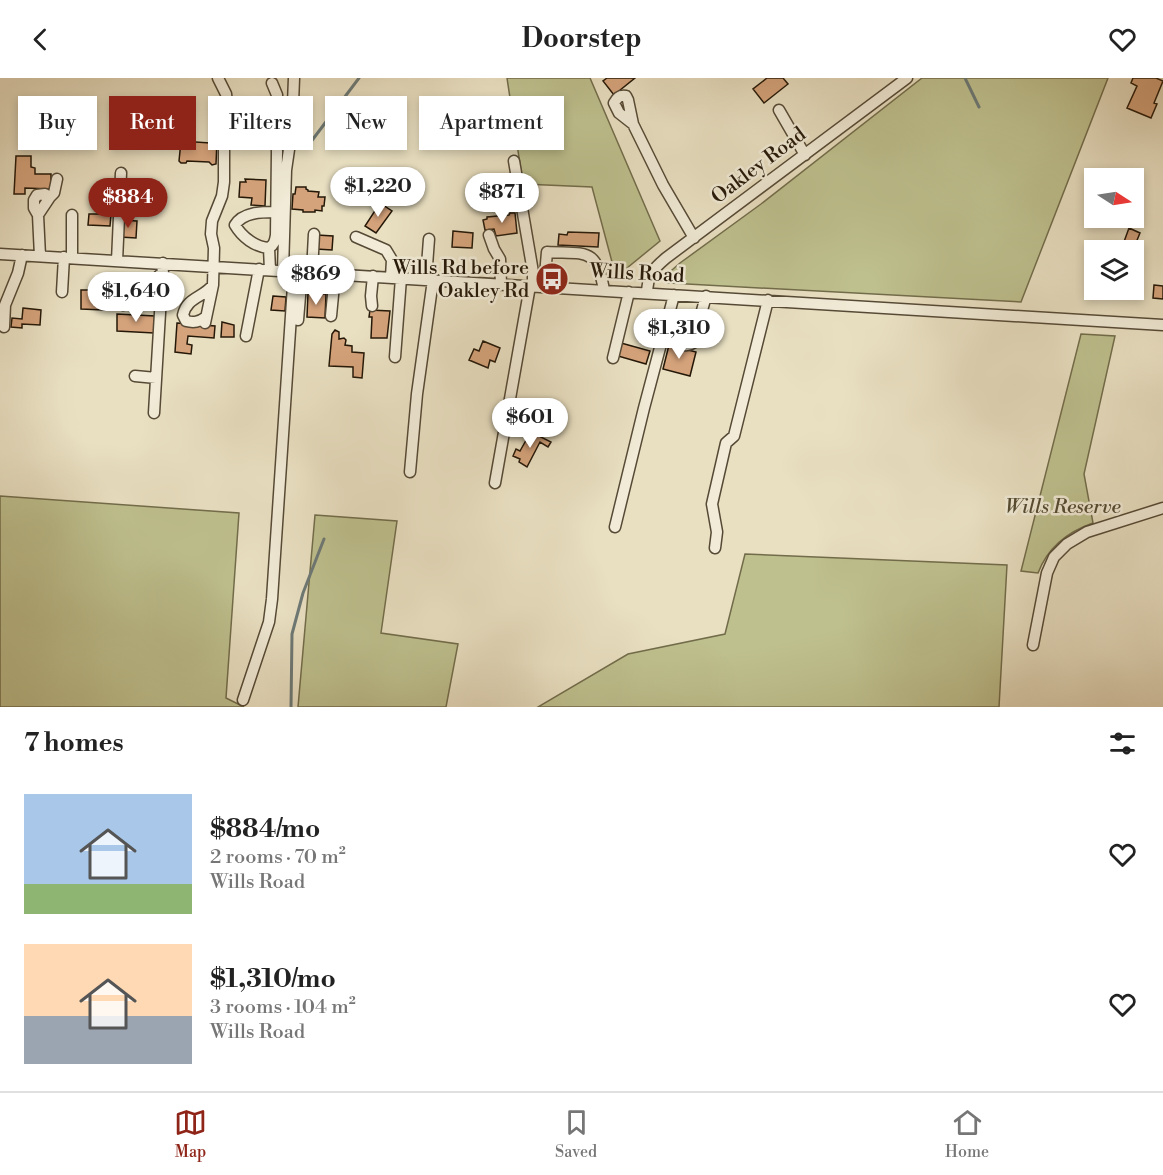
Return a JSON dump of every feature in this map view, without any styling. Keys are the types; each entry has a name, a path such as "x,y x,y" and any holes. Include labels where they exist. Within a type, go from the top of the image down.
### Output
{"street":[{"path":"213,285 187,305 183,315 186,321 193,323 206,320 213,285 212,221 222,196 227,103 226,94 218,78"},
{"path":"294,78 292,129 286,170 298,272 298,321"},
{"name":"Oakley Road","path":"647,293 648,278 656,267 902,80"},
{"path":"246,336 269,248 275,241 278,111 277,95 272,83"},
{"path":"779,110 805,155"},
{"path":"633,124 663,185 694,238"},
{"path":"514,161 536,286"},
{"path":"117,261 121,173"},
{"path":"40,256 38,215 34,208 34,200 37,195 45,194 50,197 54,193 57,179"},
{"path":"269,248 254,244 244,237 235,225 239,219 247,215 275,212"},
{"path":"62,292 72,215"},
{"path":"243,700 269,621 298,272 314,234"},
{"path":"489,235 500,259 501,284"},
{"path":"356,237 386,250 392,260 396,278 396,357"},
{"path":"410,472 430,280 429,239"},
{"path":"495,483 536,286 548,252 582,254 595,260 604,290"},
{"name":"Wills Road","path":"0,254 117,261 163,268 214,267 373,276 1163,325"},
{"path":"4,327 5,305 18,273 22,255"},
{"path":"123,305 150,284 163,268"},
{"path":"154,413 163,268"},
{"path":"331,316 335,274"},
{"path":"372,306 373,276"},
{"path":"613,358 629,292"},
{"path":"615,527 674,294"},
{"path":"665,329 680,344 689,346 693,343 706,296"},
{"path":"715,548 717,532 712,504 726,443 734,436 768,300"},
{"path":"135,376 156,378"},
{"path":"1033,645 1047,573 1054,557 1067,544 1087,532 1163,508"}],"green space":[{"path":"507,78 590,78 660,241 616,277 592,187 523,184 518,150 564,150 564,96 510,96"},
{"path":"922,78 1108,78 1021,302 665,282 665,276 680,263 761,204"},
{"name":"Wills Reserve","path":"1081,334 1115,336 1084,474 1093,523 1067,536 1053,548 1038,573 1021,571"},
{"path":"0,496 239,513 226,698 244,707 0,707"},
{"path":"315,515 397,521 381,633 458,644 446,707 298,707"},
{"path":"745,554 1007,565 999,707 538,707 628,654 725,634"}],"building":[{"path":"607,78 635,78 614,95 603,81"},
{"path":"767,78 783,78 788,84 764,103 753,89"},
{"path":"1133,78 1156,78 1163,81 1151,118 1127,108 1137,86 1131,83"},
{"path":"196,142 208,143 208,150 217,150 216,164 187,161 181,163 179,161 180,150 196,150"},
{"path":"16,156 31,156 31,167 35,168 35,174 51,174 51,189 25,188 25,194 14,194"},
{"path":"245,179 266,180 265,206 251,205 252,198 239,197 240,182 246,182"},
{"path":"296,187 306,187 308,191 319,192 318,197 325,197 322,211 303,212 303,210 292,209"},
{"path":"380,203 392,211 376,233 365,226"},
{"path":"515,213 517,233 496,236 494,229 485,230 483,220 487,217"},
{"path":"89,214 111,214 110,226 88,225"},
{"path":"121,220 137,221 136,238 120,237"},
{"path":"1129,228 1140,233 1137,240 1125,240"},
{"path":"453,231 473,233 472,248 452,247"},
{"path":"568,232 599,233 598,247 558,245 559,234 567,235"},
{"path":"317,235 333,236 332,250 316,249"},
{"path":"1154,285 1163,286 1163,299 1153,298"},
{"path":"97,286 105,287 104,310 81,309 81,290 97,290"},
{"path":"308,293 326,294 325,318 307,317"},
{"path":"273,296 286,297 285,311 271,310"},
{"path":"23,308 41,310 40,325 22,324 22,328 11,327 12,318 22,319"},
{"path":"370,310 390,311 387,338 371,338"},
{"path":"117,314 155,316 154,333 117,331"},
{"path":"222,322 234,325 234,337 221,337"},
{"path":"177,323 215,326 214,338 188,336 187,344 192,345 191,354 175,352"},
{"path":"335,330 339,332 339,339 346,340 345,345 352,346 352,352 364,353 362,378 353,377 353,367 329,366 332,334"},
{"path":"483,341 500,348 495,362 490,360 488,368 469,360 474,349 479,351"},
{"path":"621,343 650,351 646,364 618,356"},
{"path":"669,345 696,352 690,376 663,369"},
{"path":"529,435 537,435 551,442 548,447 540,442 527,467 519,462 520,459 513,456 516,449 520,451"}],"waterway":[{"path":"313,139 359,78"},
{"path":"965,78 979,107"},
{"path":"291,707 292,634 303,593 324,539"}],"place":[{"name":"Wills Rd before Oakley Rd","path":"552,279"}]}
